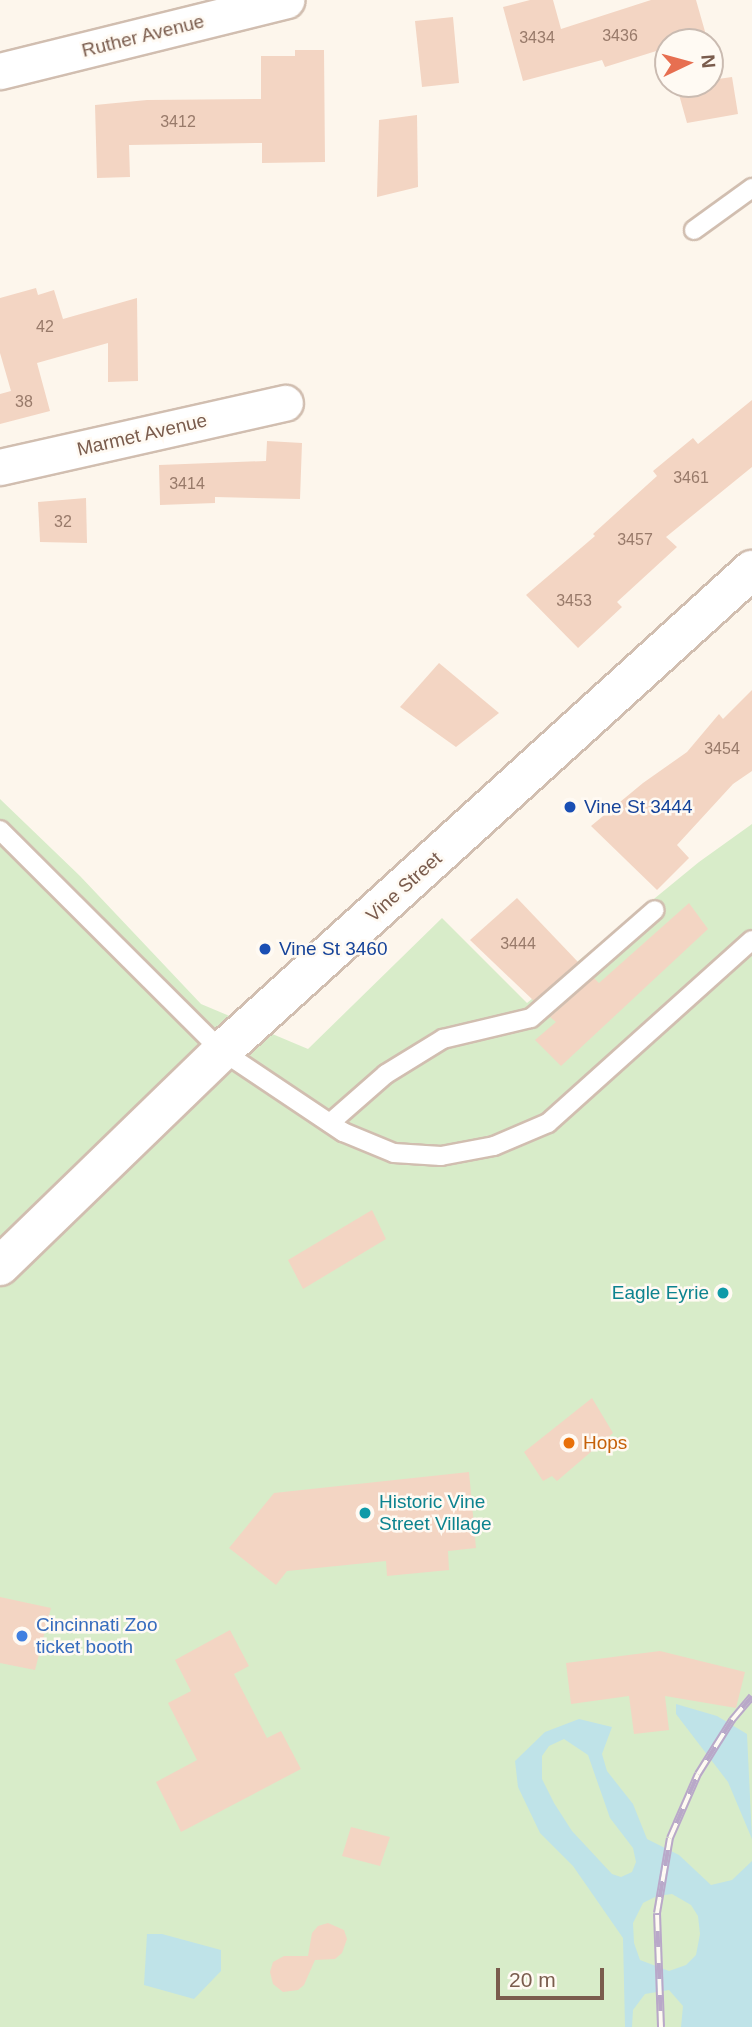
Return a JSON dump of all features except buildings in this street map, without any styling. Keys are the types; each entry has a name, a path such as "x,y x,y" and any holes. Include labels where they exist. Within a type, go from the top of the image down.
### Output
{"main road":[{"name":"Vine Street","path":"0,1266 222,1051 752,570"}],"street":[{"name":"Ruther Avenue","path":"0,71 286,0"},
{"name":"Marmet Avenue","path":"0,467 285,403"}],"lane":[{"path":"694,230 752,188"},
{"path":"0,830 222,1051 343,1132 394,1153 441,1156 494,1146 548,1123 752,940"},
{"path":"330,1123 386,1074 443,1039 531,1018 655,910"}],"green space":[{"path":"0,799 80,876 201,1004 308,1049 442,918 527,1003 699,862 752,824 752,2027 0,2027"}],"water":[{"path":"676,1704 717,1716 747,1734 752,1839 728,1782 676,1714"},
{"path":"579,1719 612,1727 602,1754 607,1771 633,1804 647,1839 679,1855 711,1885 732,1880 752,1861 752,2027 681,2027 683,2006 669,1990 645,1994 633,2010 632,2027 625,2027 623,1938 573,1866 540,1833 518,1787 515,1761 545,1732","holes":["564,1739 588,1755 610,1818 633,1848 636,1862 632,1872 621,1877 612,1874 572,1831 554,1803 542,1779 542,1756 549,1746","672,1894 691,1905 698,1916 700,1934 696,1955 686,1965 669,1971 640,1960 634,1943 633,1923 643,1903 657,1896"]},
{"path":"147,1934 162,1934 221,1950 221,1971 194,1999 144,1985"}],"railway":[{"path":"661,2027 657,1913 670,1838 698,1774 732,1720 752,1696"}],"place":[{"name":"Vine St 3444","path":"570,807"},
{"name":"Vine St 3460","path":"265,949"},
{"name":"Eagle Eyrie","path":"723,1293"},
{"name":"Hops","path":"569,1443"},
{"name":"Historic Vine Street Village","path":"365,1513"},
{"name":"Cincinnati Zoo ticket booth","path":"22,1636"}]}
